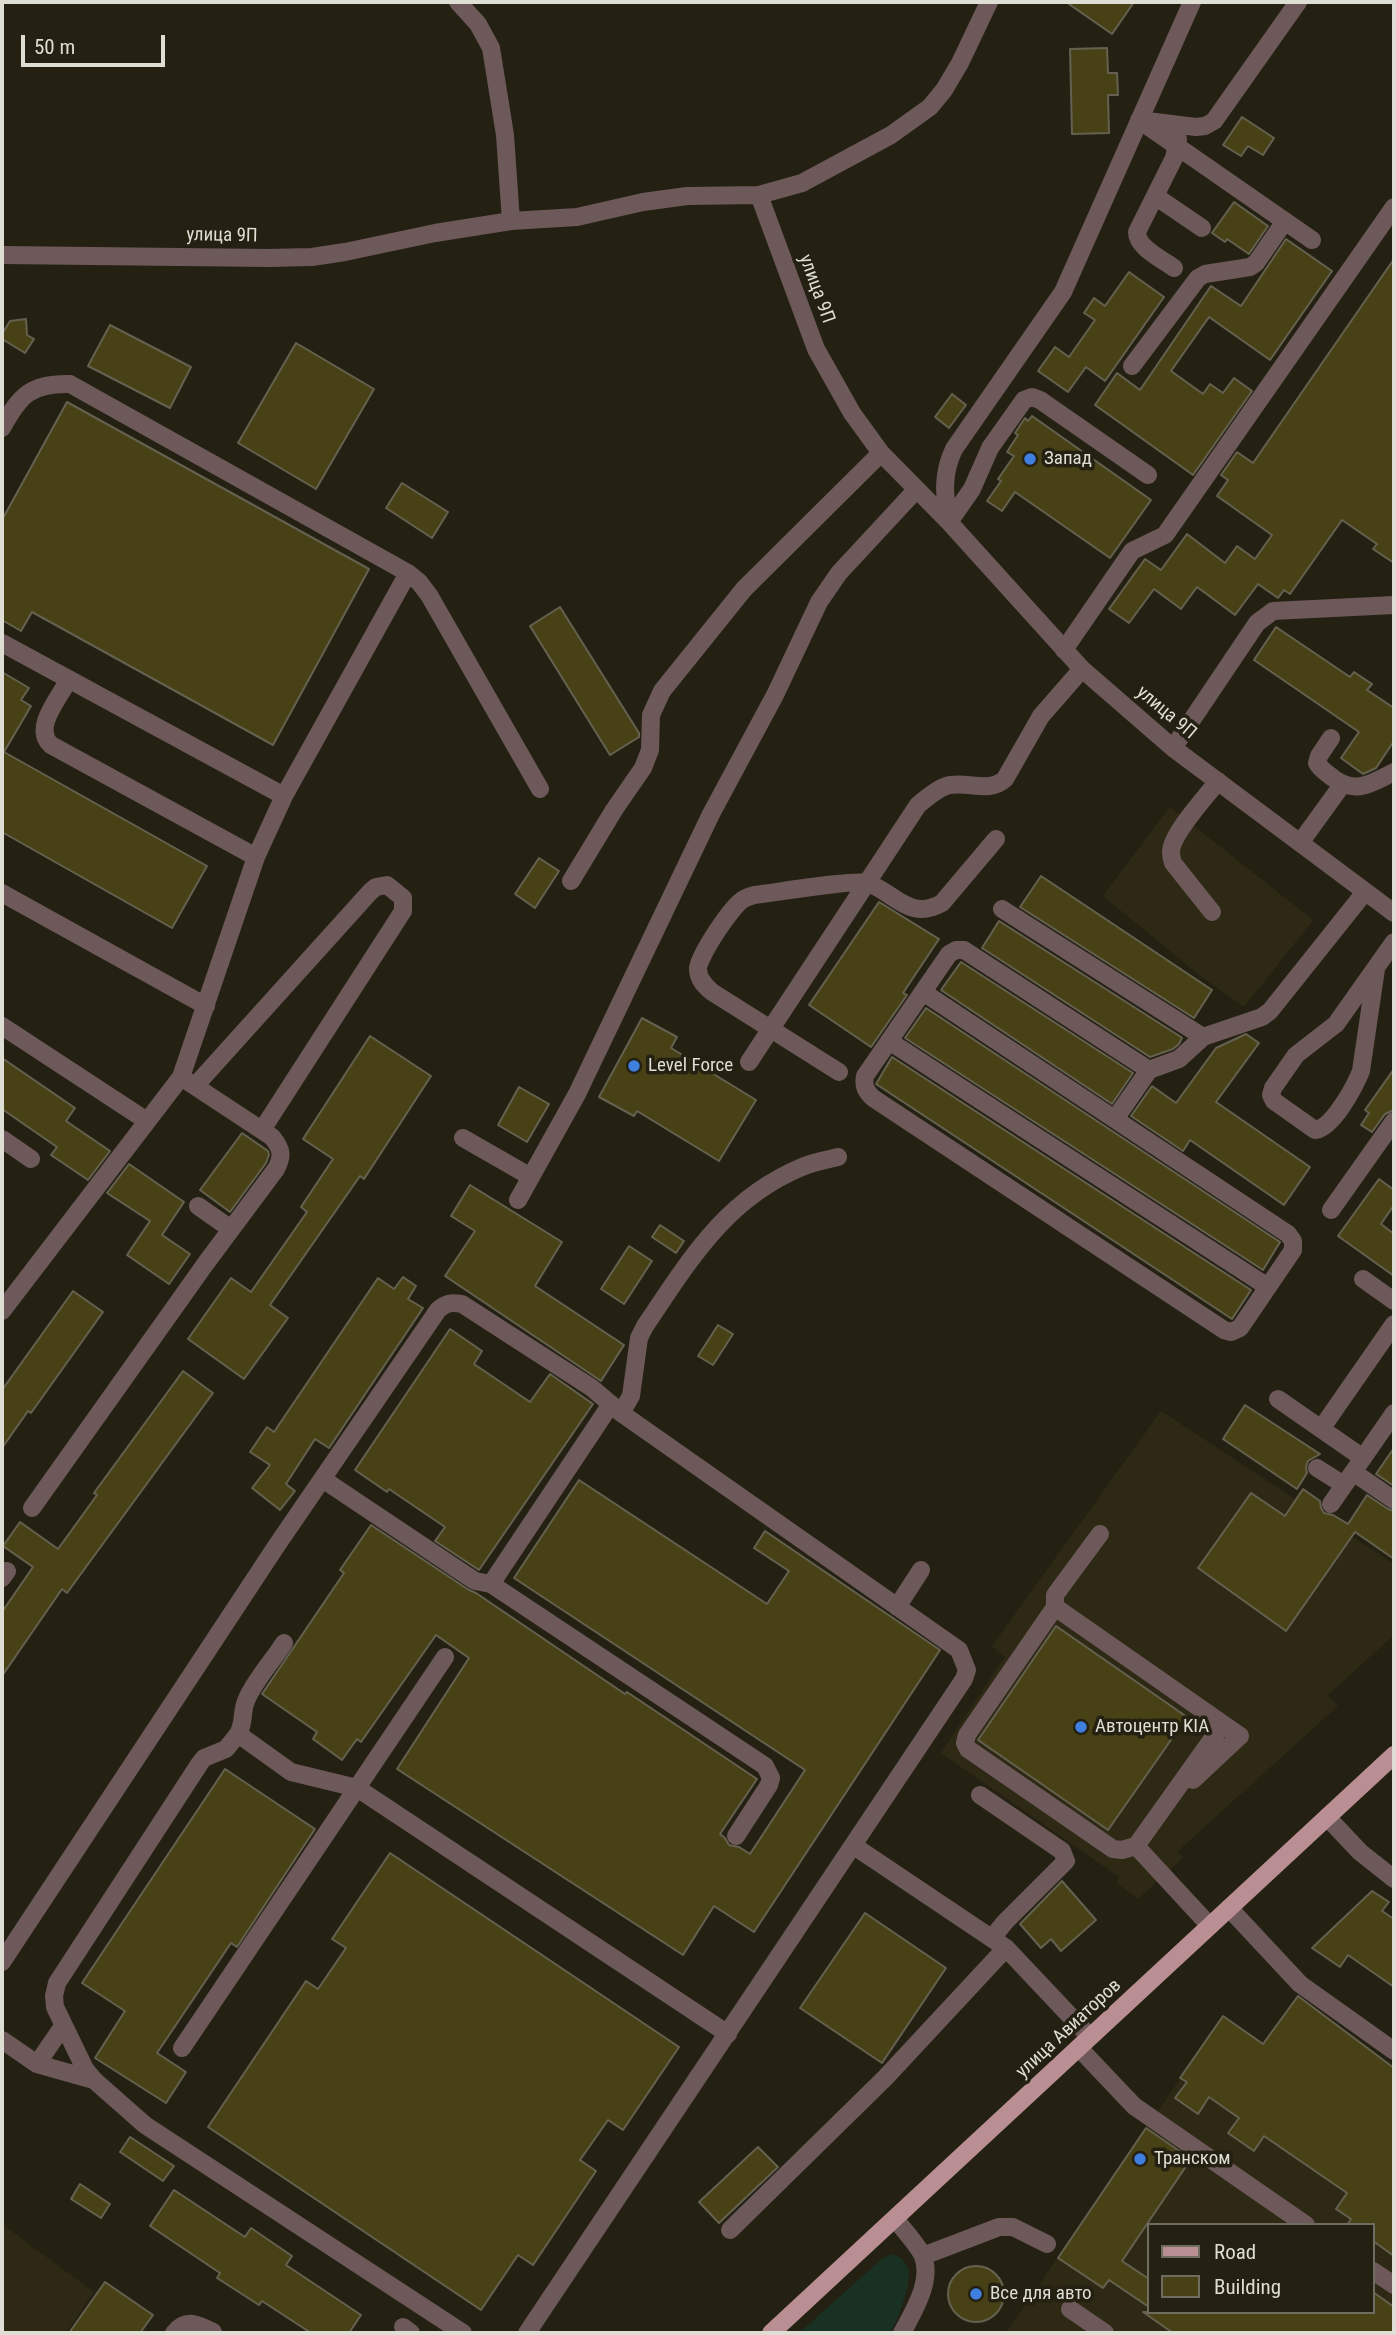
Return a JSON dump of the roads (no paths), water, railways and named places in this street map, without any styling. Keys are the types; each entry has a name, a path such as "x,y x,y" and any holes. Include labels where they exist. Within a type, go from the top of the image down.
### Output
{"main road":[{"name":"улица Авиаторов","path":"771,2333 1394,1755"}],"street":[{"path":"458,2 478,24 491,48 505,135 511,221"},
{"path":"759,195 802,183 891,135 930,107 960,63 989,2"},
{"path":"949,522 944,480 954,449 1063,292 1192,2"},
{"path":"1139,120 1205,126 1214,121 1298,2"},
{"path":"1139,120 1312,240"},
{"path":"1174,268 1141,244 1137,232 1174,158 1180,125"},
{"name":"улица 9П","path":"2,255 312,257 511,221 578,217 643,202 687,196 759,195 816,349 852,414 881,453 949,522 1082,669 1173,748 1394,913"},
{"path":"1155,196 1202,228"},
{"path":"1063,650 1132,551 1165,535 1394,207"},
{"path":"1132,366 1198,278 1205,274 1250,267 1256,263 1285,221"},
{"path":"2,428 13,407 31,390 48,384 70,384 408,573 429,595 540,789"},
{"path":"949,522 972,489 990,449 1024,400 1032,397 1148,475"},
{"path":"571,881 643,768 650,750 651,715 662,691 744,589 881,453"},
{"path":"518,1200 577,1094 711,814 775,695 819,602 839,573 916,490"},
{"path":"188,1081 206,1006 256,857 284,796 408,573"},
{"path":"1173,748 1265,615 1273,611 1394,605"},
{"path":"2,643 284,796"},
{"path":"748,1062 918,805 946,787 960,784 989,787 999,785 1041,716 1082,669"},
{"path":"69,679 45,722 43,731 51,745 256,857"},
{"path":"1331,738 1317,762 1321,769 1342,785 1360,788 1394,772"},
{"path":"1212,912 1173,863 1170,853 1178,834 1218,781"},
{"path":"1300,844 1342,785"},
{"path":"839,1072 712,992 699,976 698,965 728,913 743,899 754,895 866,882 913,909 932,909 942,903 996,839"},
{"path":"2,1311 147,1121 370,892 376,887 387,885 403,898 403,912 262,1130"},
{"path":"1115,1119 1149,1070 1179,1059 1203,1037 1262,1017 1270,1011 1365,892"},
{"path":"2,893 206,1006"},
{"path":"1002,909 1203,1037"},
{"path":"1376,969 1361,1071 1355,1085 1327,1126 1315,1130 1274,1101 1271,1095 1273,1088 1296,1055 1336,1024 1394,942"},
{"path":"923,992 1288,1234 1293,1241 1293,1250 1240,1328 1231,1332 1224,1330 873,1098 863,1084 865,1076 949,954 956,950 964,950 1149,1070"},
{"path":"2,1026 147,1121"},
{"path":"889,1041 1268,1287"},
{"path":"32,1508 282,1158 280,1147 272,1138 188,1081"},
{"path":"1331,1210 1394,1121"},
{"path":"463,1138 531,1177"},
{"path":"2,1139 31,1159"},
{"path":"491,1584 616,1409 631,1396 639,1338 701,1243 721,1220 782,1176 838,1157"},
{"path":"198,1206 231,1229"},
{"path":"1363,1279 1394,1301"},
{"path":"2,1962 277,1545 438,1310 445,1304 462,1304 592,1388 616,1409 959,1650 967,1670 964,1679 854,1846 527,2333"},
{"path":"1321,1429 1394,1324"},
{"path":"1278,1399 1321,1429 1354,1472 1394,1500"},
{"path":"1331,1504 1394,1413"},
{"path":"1318,1468 1354,1472"},
{"path":"324,1480 475,1581 491,1584 765,1766 770,1772 769,1785 736,1836"},
{"path":"1055,1607 1240,1736 1163,1808 1136,1846 1122,1850 1113,1849 973,1755 965,1742 967,1735 1055,1607 1055,1595 1100,1534"},
{"path":"897,1607 920,1570"},
{"path":"284,1643 249,1695 238,1734 226,1749 204,1758 200,1763 57,1983 55,2007 85,2069 145,2125 463,2333"},
{"path":"182,2048 445,1657"},
{"path":"238,1734 291,1772 357,1788 728,2034"},
{"path":"730,2230 894,2069 999,1943 1005,1922 1066,1861 1062,1851 980,1795"},
{"path":"1327,1817 1360,1852 1394,1879"},
{"path":"854,1846 999,1943 1084,2042 1134,2106 1303,2223"},
{"path":"1136,1846 1210,1926"},
{"path":"1229,1908 1300,1984 1394,2051"},
{"path":"37,2064 64,2026"},
{"path":"2,2040 37,2064 94,2080"},
{"path":"895,2219 923,2256 925,2277 921,2293 902,2333"},
{"path":"923,2256 999,2227 1013,2227 1047,2244"},
{"path":"1375,2272 1394,2286"},
{"path":"1070,2309 1105,2333"},
{"path":"174,2333 184,2324 192,2322 213,2332"}],"place":[{"name":"Запад","path":"1030,459"},
{"name":"Level Force","path":"634,1066"},
{"name":"Автоцентр KIA","path":"1081,1727"},
{"name":"Транском","path":"1140,2159"},
{"name":"Все для авто","path":"976,2294"}]}
